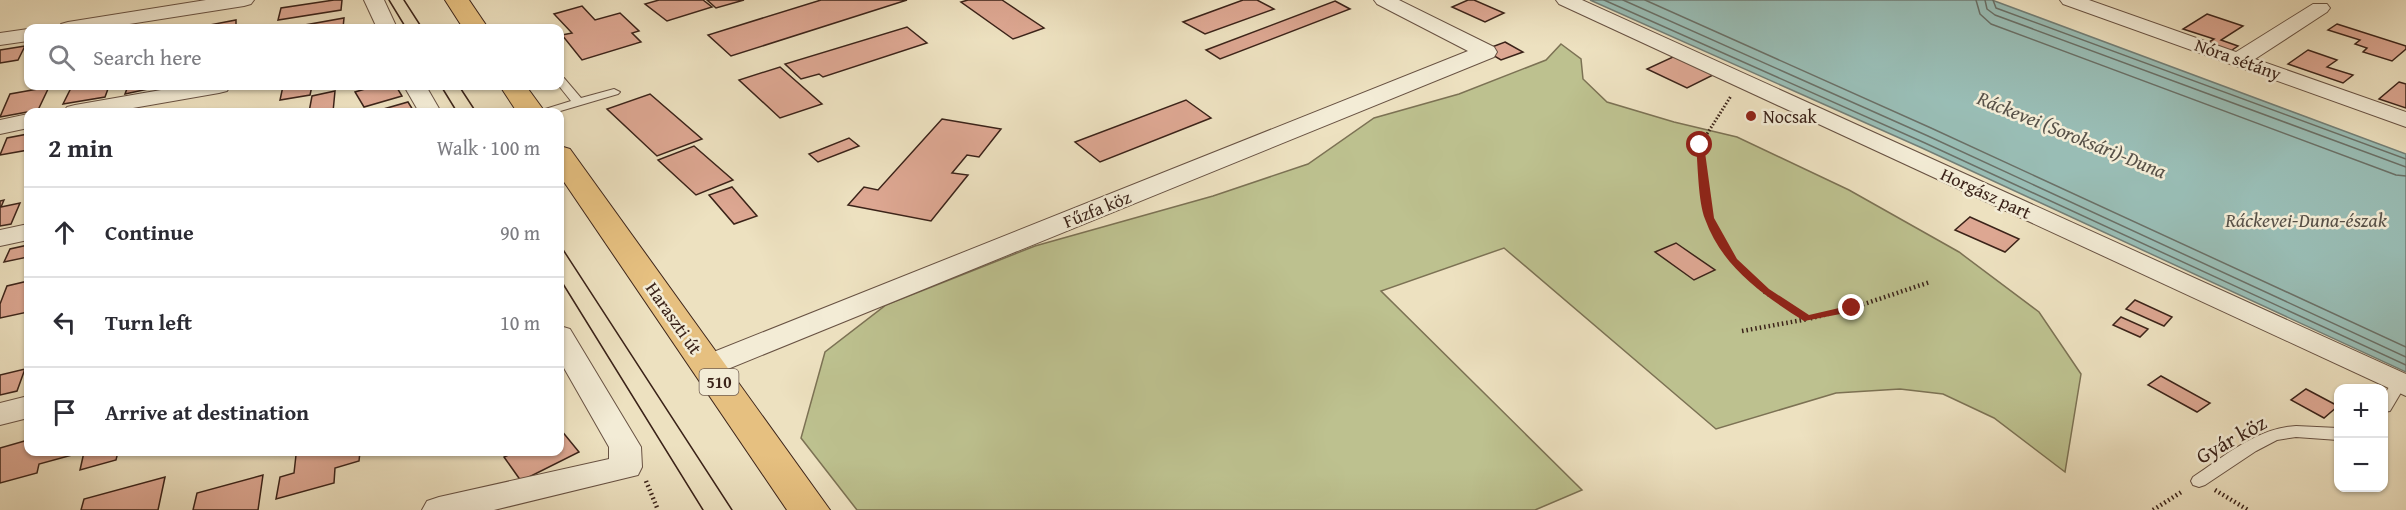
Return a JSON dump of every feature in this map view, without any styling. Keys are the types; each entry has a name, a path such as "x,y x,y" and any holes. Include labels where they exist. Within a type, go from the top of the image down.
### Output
{"main road":[{"path":"457,0 472,24"},
{"path":"516,90 528,108"},
{"name":"Haraszti út","path":"564,161 809,510"}],"street":[{"path":"93,24 244,0"},
{"path":"374,0 385,24"},
{"name":"Fűzfa köz","path":"708,366 1486,52 1384,0"},
{"name":"Horgász part","path":"1566,0 2396,392"},
{"name":"Nóra sétány","path":"2070,0 2406,120"},
{"path":"2239,59 2320,8"},
{"path":"0,39 24,36"},
{"path":"97,108 197,90"},
{"path":"417,90 427,108"},
{"path":"0,127 24,122"},
{"path":"0,238 24,233"},
{"path":"439,510 626,467 625,447 564,343"},
{"path":"0,414 24,408"}],"lane":[{"path":"564,85 578,102"},
{"path":"559,108 614,92"},
{"name":"Gyár köz","path":"2199,481 2263,441 2282,433 2309,431 2334,434"}],"path":[{"path":"1734,90 1700,145 1709,218 1733,261 1766,292 1808,319"},
{"path":"1742,330 1808,319 1852,308 1930,282"},
{"path":"2199,481 2248,510"},
{"name":"Gyár köz","path":"2153,510 2199,481"}],"green space":[{"path":"1561,44 1581,59 1583,79 1607,102 1674,122 1737,137 1849,190 1959,252 2039,312 2081,374 2065,472 1994,418 1943,394 1900,389 1836,393 1716,429 1504,248 1381,291 1582,490 1535,510 857,510 801,438 825,352 886,305 1035,246 1213,196 1308,164 1374,118 1459,94 1546,60"}],"water":[{"name":"Ráckevei-Duna-észak","path":"1590,0 1992,0 2406,154 2406,372 1922,148"}],"building":[{"path":"342,0 341,10 278,20 281,8"},
{"path":"659,0 703,0 712,7 667,21 645,4"},
{"path":"707,0 744,0 716,8"},
{"path":"821,0 907,0 731,56 708,35"},
{"path":"1002,0 1044,28 1013,39 961,2"},
{"path":"1243,0 1257,0 1274,9 1205,34 1183,22"},
{"path":"1468,0 1474,0 1504,13 1485,22 1452,7"},
{"path":"1335,1 1350,9 1220,59 1206,50"},
{"path":"582,6 595,20 620,13 639,31 632,33 641,42 582,60 564,38 564,35 572,33 554,14"},
{"path":"2207,14 2243,26 2221,40 2238,46 2229,52 2206,44 2214,39 2183,29"},
{"path":"344,18 343,24 311,24"},
{"path":"236,20 236,24 215,24"},
{"path":"2337,24 2406,46 2406,49 2392,61 2363,52 2367,48 2355,44 2360,40 2328,30"},
{"path":"907,27 927,43 823,77 819,74 801,79 785,64"},
{"path":"1505,42 1523,52 1501,60 1484,50"},
{"path":"24,46 18,60 0,63 0,50"},
{"path":"2308,50 2337,60 2327,67 2353,75 2343,83 2288,64"},
{"path":"1675,56 1715,74 1687,88 1647,69"},
{"path":"780,67 822,104 780,118 739,80"},
{"path":"2399,82 2406,84 2406,108 2379,99"},
{"path":"48,90 39,108 24,108 24,113 0,117 10,94"},
{"path":"70,90 108,90 105,97 63,104"},
{"path":"126,90 144,90 125,94"},
{"path":"282,90 311,90 310,95 280,100"},
{"path":"398,90 402,96 364,107 355,92"},
{"path":"335,91 333,108 310,108 312,96"},
{"path":"650,94 702,139 657,156 607,109"},
{"path":"1186,100 1211,118 1100,162 1075,142"},
{"path":"408,102 412,108 387,108"},
{"path":"942,119 1001,129 979,157 967,155 952,173 968,175 931,221 848,205 864,187 878,190"},
{"path":"24,135 24,151 0,155 7,138"},
{"path":"849,138 859,146 818,162 809,154"},
{"path":"694,146 733,180 696,195 658,160"},
{"path":"732,187 757,216 734,224 709,195"},
{"path":"4,200 1,207 20,203 11,224 0,226 0,201"},
{"path":"1970,217 2019,239 2005,252 1955,230"},
{"path":"1676,243 1715,270 1694,280 1655,252"},
{"path":"24,246 24,258 4,262 10,249"},
{"path":"24,282 24,313 0,318 0,304 7,286"},
{"path":"2135,300 2172,317 2164,326 2126,309"},
{"path":"2121,317 2148,329 2140,337 2113,325"},
{"path":"24,369 17,391 0,395 0,375"},
{"path":"2161,376 2210,403 2197,412 2148,385"},
{"path":"2306,389 2334,404 2334,409 2324,418 2291,400"},
{"path":"564,434 579,452 521,481 504,457 564,456"},
{"path":"24,441 24,456 68,456 39,464 37,473 0,483 0,448"},
{"path":"83,456 117,456 116,460 80,470"},
{"path":"296,456 360,456 359,461 335,468 334,483 276,499 280,477 294,473"},
{"path":"263,475 258,510 193,510 197,493"},
{"path":"165,477 158,510 81,510 84,499"}],"tram line":[{"path":"389,0 404,24"},
{"path":"404,0 419,24"},
{"path":"443,90 455,108"},
{"path":"462,90 473,108"},
{"path":"564,251 732,510"},
{"path":"564,285 703,510"}],"place":[{"name":"Nocsak","path":"1751,116"}],"route":[{"path":"1700,145 1709,218 1733,261 1766,292 1808,319 1852,308"}],"water label":[{"name":"Ráckevei (Soroksári)-Duna","path":"2072,134"}]}
